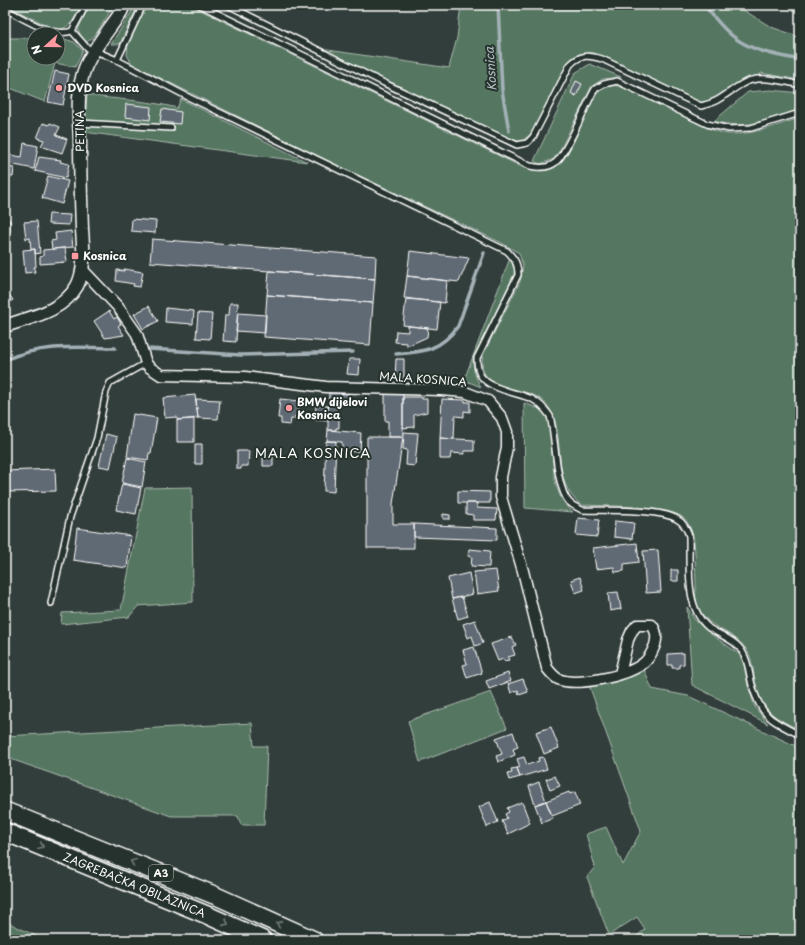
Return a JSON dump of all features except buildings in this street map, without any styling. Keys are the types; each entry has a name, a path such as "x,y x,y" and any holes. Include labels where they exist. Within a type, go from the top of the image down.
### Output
{"highway":[{"name":"ZAGREBAČKA OBILAZNICA","path":"5,810 214,895 314,940"},
{"name":"ZAGREBAČKA OBILAZNICA","path":"5,832 200,912 263,940"}],"street":[{"name":"PETINA","path":"5,326 35,317 55,308 74,290 80,278 82,269 79,123 82,78 94,50 121,12 124,5"},
{"path":"82,269 121,311 137,334 146,363"},
{"name":"MALA KOSNICA","path":"146,363 155,372 170,376 245,377 326,387 441,390 465,392 488,402 496,408 502,418 507,432 507,446 501,477 501,497 523,571 547,668 559,679 573,682 620,674 643,664 652,653 656,641 656,631 652,625 637,625 632,630 620,674"}],"lane":[{"path":"72,32 86,5"},
{"path":"117,60 143,5"},
{"path":"200,5 530,166 539,168 556,162 563,152 595,89 604,84 617,81 707,124 729,129 751,128 800,113"},
{"path":"228,5 384,83 517,145 528,143 533,137 570,65 575,60 583,56 589,55 602,59 701,106 719,101 750,81 770,80 800,84"},
{"path":"5,9 56,33 72,32"},
{"path":"72,32 86,47 117,60 190,98 507,251 516,263 518,275 477,358 481,377 489,384 533,399 544,406 550,416 560,484 569,502 575,507 582,510 664,514 678,520 686,527 689,536 691,600 696,613 708,627 728,639 742,651 748,663 752,685 759,704 770,720 800,735"},
{"path":"79,123 171,128"},
{"path":"51,603 70,517 97,438 106,392 110,383 146,363"}],"green space":[{"path":"5,5 81,5 75,18 66,27 49,26"},
{"path":"89,5 114,5 96,34 85,44 78,30"},
{"path":"133,5 138,5 120,44 111,44 131,13"},
{"path":"148,5 190,5 524,168 532,170 551,170 562,161 569,151 592,100 600,91 609,86 620,86 634,91 701,125 729,134 756,131 800,118 800,730 781,720 768,710 760,697 752,662 746,649 740,642 705,618 700,611 696,602 694,541 689,525 686,521 674,513 649,508 581,505 571,495 565,484 557,431 554,418 548,406 540,399 495,383 487,377 483,368 483,355 520,282 523,266 519,253 500,242 328,161 132,64 127,55 128,44 145,8"},
{"path":"461,5 735,5 771,27 800,37 800,80 761,73 759,77 722,97 707,102 699,102 593,53 580,54 569,62 533,132 521,142 483,127 321,49 449,68 457,38"},
{"path":"5,38 26,38 26,66 54,66 45,102 5,86"},
{"path":"66,40 74,42 83,51 75,67 66,65"},
{"path":"590,64 621,77 603,79 592,86 554,159 540,164 534,161 575,73"},
{"path":"771,90 800,93 800,109 768,120 747,124 726,124 714,121 748,92"},
{"path":"87,95 154,103 177,108 181,99 307,162 84,132"},
{"path":"510,258 515,268 514,275 473,359 473,367 481,387 464,380"},
{"path":"524,403 541,410 547,419 550,430 557,488 563,501 573,512 525,508"},
{"path":"192,487 193,602 138,606 129,617 61,624 62,613 121,610 145,488"},
{"path":"687,607 695,620 708,632 739,654 744,664 748,686 755,707 768,724 692,685"},
{"path":"644,669 652,689 688,696 800,748 800,940 633,940 645,929 637,917 609,935 587,877 595,867 586,834 606,827 623,865 641,831 589,685 626,677"},
{"path":"491,692 507,728 420,762 408,721"},
{"path":"252,723 254,746 267,746 264,825 241,825 238,816 171,816 5,757 5,736"},
{"path":"5,921 44,940 5,940"}],"waterway":[{"name":"Kosnica","path":"498,5 502,90 509,131"},
{"name":"Kosnica","path":"704,5 726,30 741,42 762,51 800,60"},
{"path":"396,354 423,351 438,345 452,334 458,326 484,253"},
{"path":"5,360 32,351 45,349 73,347 115,348"},
{"path":"149,349 241,355 353,352"}],"place":[{"name":"DVD Kosnica","path":"59,88"},
{"name":"Kosnica","path":"75,256"},
{"name":"BMW dijelovi Kosnica","path":"289,408"}],"district":[{"name":"MALA KOSNICA","path":"313,453"}]}
